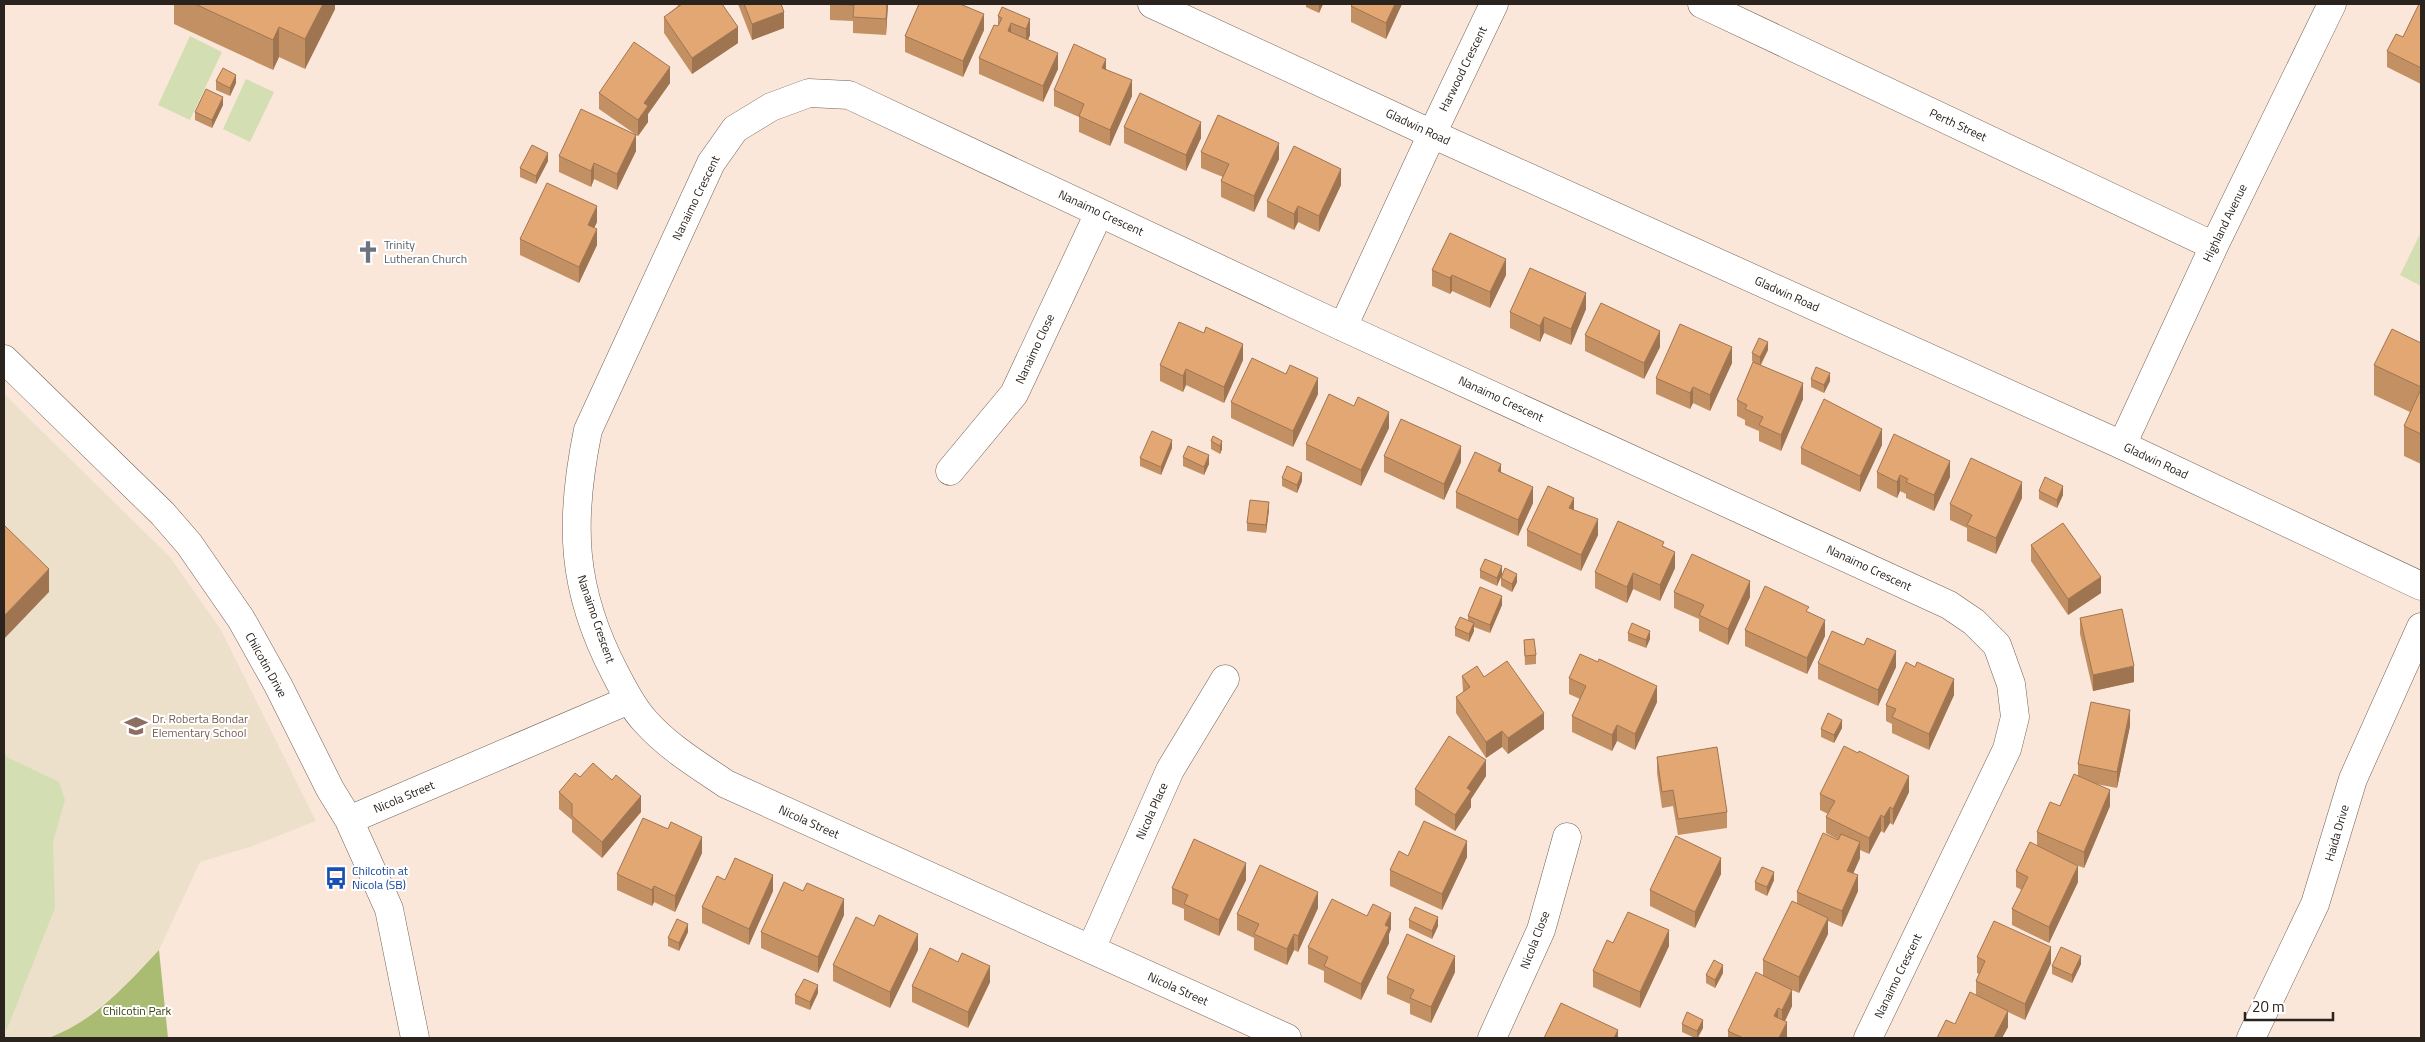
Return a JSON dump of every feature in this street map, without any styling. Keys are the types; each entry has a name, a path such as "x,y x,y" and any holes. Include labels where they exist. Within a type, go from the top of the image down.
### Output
{"street":[{"name":"Gladwin Road","path":"1152,4 1432,134 2122,445 2421,586"},
{"name":"Harwood Crescent","path":"1432,134 1494,4"},
{"name":"Perth Street","path":"1702,4 2214,246"},
{"name":"Highland Avenue","path":"2122,445 2214,246 2332,4"},
{"name":"Nanaimo Crescent","path":"629,700 604,653 577,565 575,516 580,467 588,430 711,163 735,129 771,107 809,93 849,95 1344,327 1949,605 1974,622 1997,645 2012,684 2015,717 2007,749 1868,1038"},
{"path":"1344,327 1432,134"},
{"name":"Nanaimo Close","path":"950,471 1014,394 1099,213"},
{"name":"Chilcotin Drive","path":"4,358 163,514 189,544 241,620 278,685 330,789 349,820 389,909 415,1038"},
{"name":"Haida Drive","path":"2251,1038 2315,904 2353,779 2421,627"},
{"name":"Nicola Place","path":"1091,949 1170,770 1225,678"},
{"name":"Nicola Street","path":"349,820 629,700 644,720 665,741 726,784 1287,1038"},
{"name":"Nicola Close","path":"1492,1038 1541,930 1567,837"}],"shaded area":[{"name":"Dr. Roberta Bondar Elementary School","path":"4,394 170,557 221,630 316,821 253,846 200,862 159,950 117,993 70,1031 48,1038 4,1038"}],"green space":[{"path":"190,36 222,52 190,120 158,105"},
{"path":"246,79 274,92 250,142 223,129"},
{"path":"2421,232 2421,286 2400,275"},
{"path":"4,753 7,757 59,782 65,800 53,842 55,908 7,1029 4,1029"},
{"name":"Chilcotin Park","path":"159,950 168,1038 48,1038 80,1022 109,1001"}],"building":[{"path":"195,4 323,4 305,39 279,27 273,40"},
{"path":"682,4 722,4 738,27 692,58 664,17"},
{"path":"744,4 781,4 784,12 752,24"},
{"path":"831,4 887,4 886,19 853,17 854,5"},
{"path":"919,4 960,4 984,14 963,61 905,36"},
{"path":"1353,4 1395,4 1386,23 1351,6"},
{"path":"2419,4 2421,4 2421,68 2387,51 2396,34 2403,37"},
{"path":"1002,7 1030,19 1026,29 1011,23 1008,31 1058,53 1043,86 979,58 994,25 998,26 1002,18 998,16"},
{"path":"634,42 670,67 644,103 648,106 638,120 599,93"},
{"path":"1074,44 1106,59 1102,68 1132,80 1110,130 1079,116 1084,104 1054,90"},
{"path":"223,68 236,75 230,88 216,81"},
{"path":"206,89 223,97 212,120 195,112"},
{"path":"1140,93 1201,122 1186,155 1124,127"},
{"path":"581,109 636,135 617,174 594,163 591,171 559,156"},
{"path":"1218,115 1279,143 1254,196 1221,181 1229,164 1201,152"},
{"path":"532,145 548,153 536,176 520,168"},
{"path":"1294,146 1341,169 1319,216 1298,206 1294,214 1267,201"},
{"path":"547,183 597,206 588,225 597,229 579,267 520,239"},
{"path":"1450,233 1506,259 1490,292 1452,275 1450,278 1432,270"},
{"path":"1530,268 1586,293 1571,329 1544,317 1540,326 1510,312"},
{"path":"1601,303 1660,331 1644,363 1585,335"},
{"path":"1179,322 1204,333 1206,327 1243,344 1224,387 1186,369 1183,376 1160,365"},
{"path":"1680,324 1732,347 1710,395 1693,387 1690,393 1656,378"},
{"path":"2392,329 2421,343 2421,387 2374,365"},
{"path":"1759,338 1768,342 1760,357 1752,353"},
{"path":"1252,358 1286,374 1290,365 1318,378 1293,431 1231,402"},
{"path":"1753,362 1803,383 1781,435 1759,425 1763,417 1745,409 1747,405 1737,400"},
{"path":"1816,367 1830,373 1824,385 1811,379"},
{"path":"2421,389 2421,434 2404,426"},
{"path":"1329,394 1354,406 1358,397 1389,412 1361,470 1306,444"},
{"path":"1824,399 1882,429 1860,476 1801,448"},
{"path":"1401,419 1461,446 1444,484 1384,456"},
{"path":"1152,431 1172,440 1161,467 1140,458"},
{"path":"1894,434 1950,461 1934,495 1906,482 1908,479 1900,475 1897,482 1877,472"},
{"path":"1213,436 1222,441 1220,446 1211,441"},
{"path":"1188,446 1209,455 1204,467 1183,457"},
{"path":"1475,452 1501,464 1498,471 1533,487 1518,520 1456,492"},
{"path":"1971,458 2022,482 1996,538 1967,525 1972,515 1950,504"},
{"path":"1287,466 1302,473 1297,485 1282,478"},
{"path":"2045,477 2063,486 2057,500 2039,491"},
{"path":"1548,486 1574,498 1569,508 1598,519 1581,555 1527,530"},
{"path":"1250,500 1269,502 1266,525 1247,523"},
{"path":"1618,521 1664,542 1662,546 1675,552 1660,585 1633,573 1627,587 1595,572"},
{"path":"2063,523 2101,577 2068,599 2031,545"},
{"path":"4,525 49,569 4,616"},
{"path":"1692,554 1750,581 1728,629 1699,615 1704,605 1674,592"},
{"path":"1485,559 1502,566 1497,578 1480,570"},
{"path":"1505,568 1517,574 1512,584 1501,578"},
{"path":"1765,586 1809,607 1806,611 1825,620 1807,658 1745,630"},
{"path":"1480,587 1502,596 1490,625 1468,616"},
{"path":"2122,609 2134,666 2093,675 2080,618"},
{"path":"1460,617 1474,623 1469,634 1455,628"},
{"path":"1632,623 1650,631 1646,640 1628,633"},
{"path":"1832,631 1864,645 1867,638 1896,651 1878,690 1818,663"},
{"path":"1534,639 1536,655 1525,656 1524,640"},
{"path":"1580,654 1598,662 1599,659 1657,686 1635,734 1617,725 1612,735 1572,716 1586,686 1569,678"},
{"path":"1507,661 1544,713 1508,738 1502,731 1486,742 1456,697 1470,687 1462,676 1477,666 1484,677"},
{"path":"1906,662 1915,667 1917,662 1954,679 1929,734 1892,717 1896,709 1886,705"},
{"path":"2091,702 2130,710 2117,772 2078,764"},
{"path":"1828,713 1842,720 1834,735 1821,729"},
{"path":"1449,736 1486,760 1467,788 1471,791 1455,815 1415,789"},
{"path":"1844,746 1858,753 1859,751 1909,776 1893,809 1890,807 1884,817 1881,815 1869,838 1826,817 1835,801 1820,794"},
{"path":"1717,747 1727,812 1678,819 1673,790 1662,792 1657,757"},
{"path":"593,763 612,780 616,775 641,796 602,842 572,816 572,804 559,792 575,773 580,777"},
{"path":"2074,774 2110,790 2084,852 2037,832 2050,802 2060,806"},
{"path":"643,818 668,829 671,822 702,837 675,896 654,886 652,890 617,874"},
{"path":"1424,821 1467,841 1442,894 1390,870 1399,851 1408,856"},
{"path":"1823,833 1838,840 1841,834 1860,842 1847,871 1858,875 1842,911 1797,892"},
{"path":"1676,836 1721,858 1695,912 1650,890"},
{"path":"1194,839 1246,863 1219,920 1184,904 1188,895 1172,888"},
{"path":"2030,842 2078,866 2049,927 2012,909 2028,877 2016,871"},
{"path":"735,858 773,875 749,929 702,907 717,876 725,880"},
{"path":"1260,865 1318,892 1298,936 1294,934 1287,949 1254,934 1259,924 1237,914"},
{"path":"1762,867 1774,872 1767,887 1755,882"},
{"path":"784,882 803,891 807,883 844,899 818,957 761,932"},
{"path":"1332,899 1367,916 1373,904 1391,913 1385,925 1389,927 1361,984 1324,966 1328,957 1308,947"},
{"path":"1792,901 1828,918 1799,977 1763,960"},
{"path":"1415,907 1438,917 1432,931 1409,920"},
{"path":"1628,912 1669,930 1640,992 1593,971 1607,940 1613,943"},
{"path":"879,915 918,934 890,992 833,965 856,917 874,926"},
{"path":"677,919 688,924 679,943 668,938"},
{"path":"1994,921 2051,947 2025,1004 1976,981 1985,961 1977,957"},
{"path":"1407,934 1455,956 1431,1007 1410,998 1414,990 1387,978"},
{"path":"2061,947 2081,956 2072,975 2052,966"},
{"path":"930,948 958,962 962,953 990,966 968,1012 912,986"},
{"path":"1714,960 1723,965 1715,980 1706,975"},
{"path":"1756,972 1792,990 1782,1010 1778,1008 1774,1016 1787,1022 1779,1038 1743,1038 1728,1031"},
{"path":"804,979 818,985 810,1002 795,995"},
{"path":"1970,992 2008,1011 1994,1038 1937,1038 1946,1020 1955,1024"},
{"path":"1561,1003 1618,1030 1614,1038 1544,1038"},
{"path":"1687,1012 1703,1020 1697,1031 1682,1024"}],"place":[{"name":"Trinity Lutheran Church","path":"368,252"},
{"name":"Dr. Roberta Bondar Elementary School","path":"136,726"},
{"name":"Chilcotin at Nicola (SB)","path":"336,878"}]}
